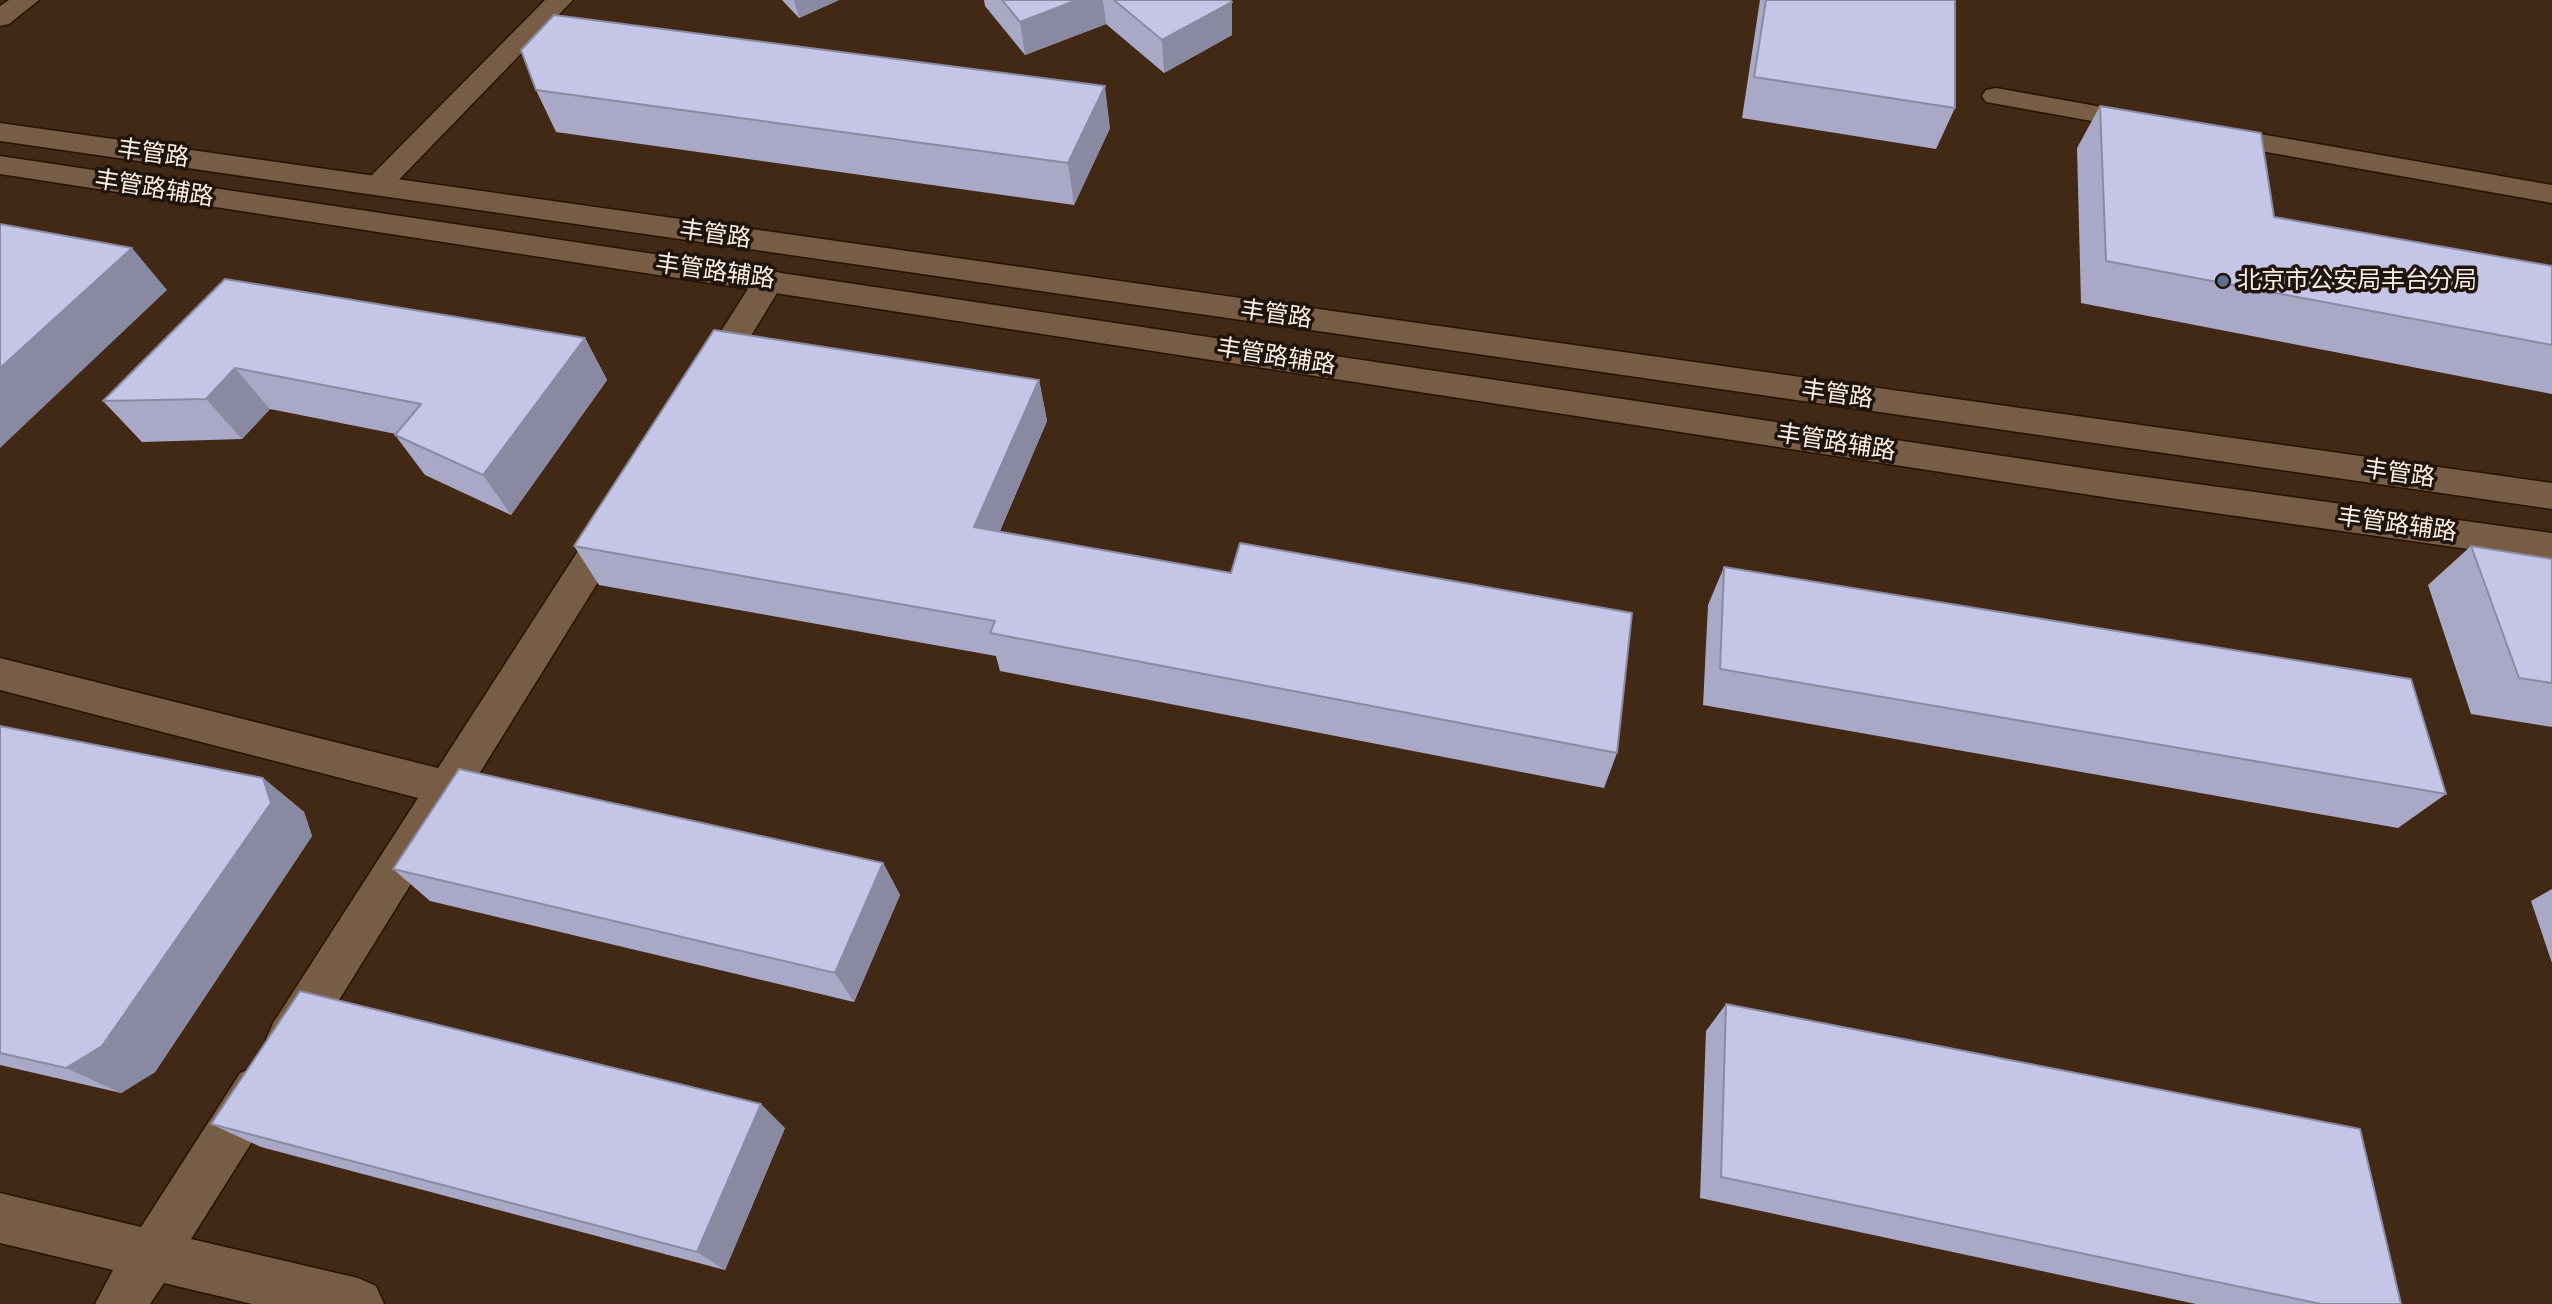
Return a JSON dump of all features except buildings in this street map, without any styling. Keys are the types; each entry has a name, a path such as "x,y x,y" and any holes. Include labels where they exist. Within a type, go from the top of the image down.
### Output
{"street":[{"path":"0,18 26,0"},
{"path":"237,202 368,185 560,0"},
{"path":"1996,96 2552,194"},
{"name":"丰管路","path":"0,132 2552,496"},
{"name":"丰管路辅路","path":"0,165 2110,485 2552,547"},
{"path":"687,411 769,280"},
{"path":"1947,411 2110,485"},
{"path":"121,1304 635,494"},
{"path":"0,674 448,788"},
{"path":"0,1218 358,1304"}],"place":[{"name":"北京市公安局丰台分局","path":"2223,281"}]}
